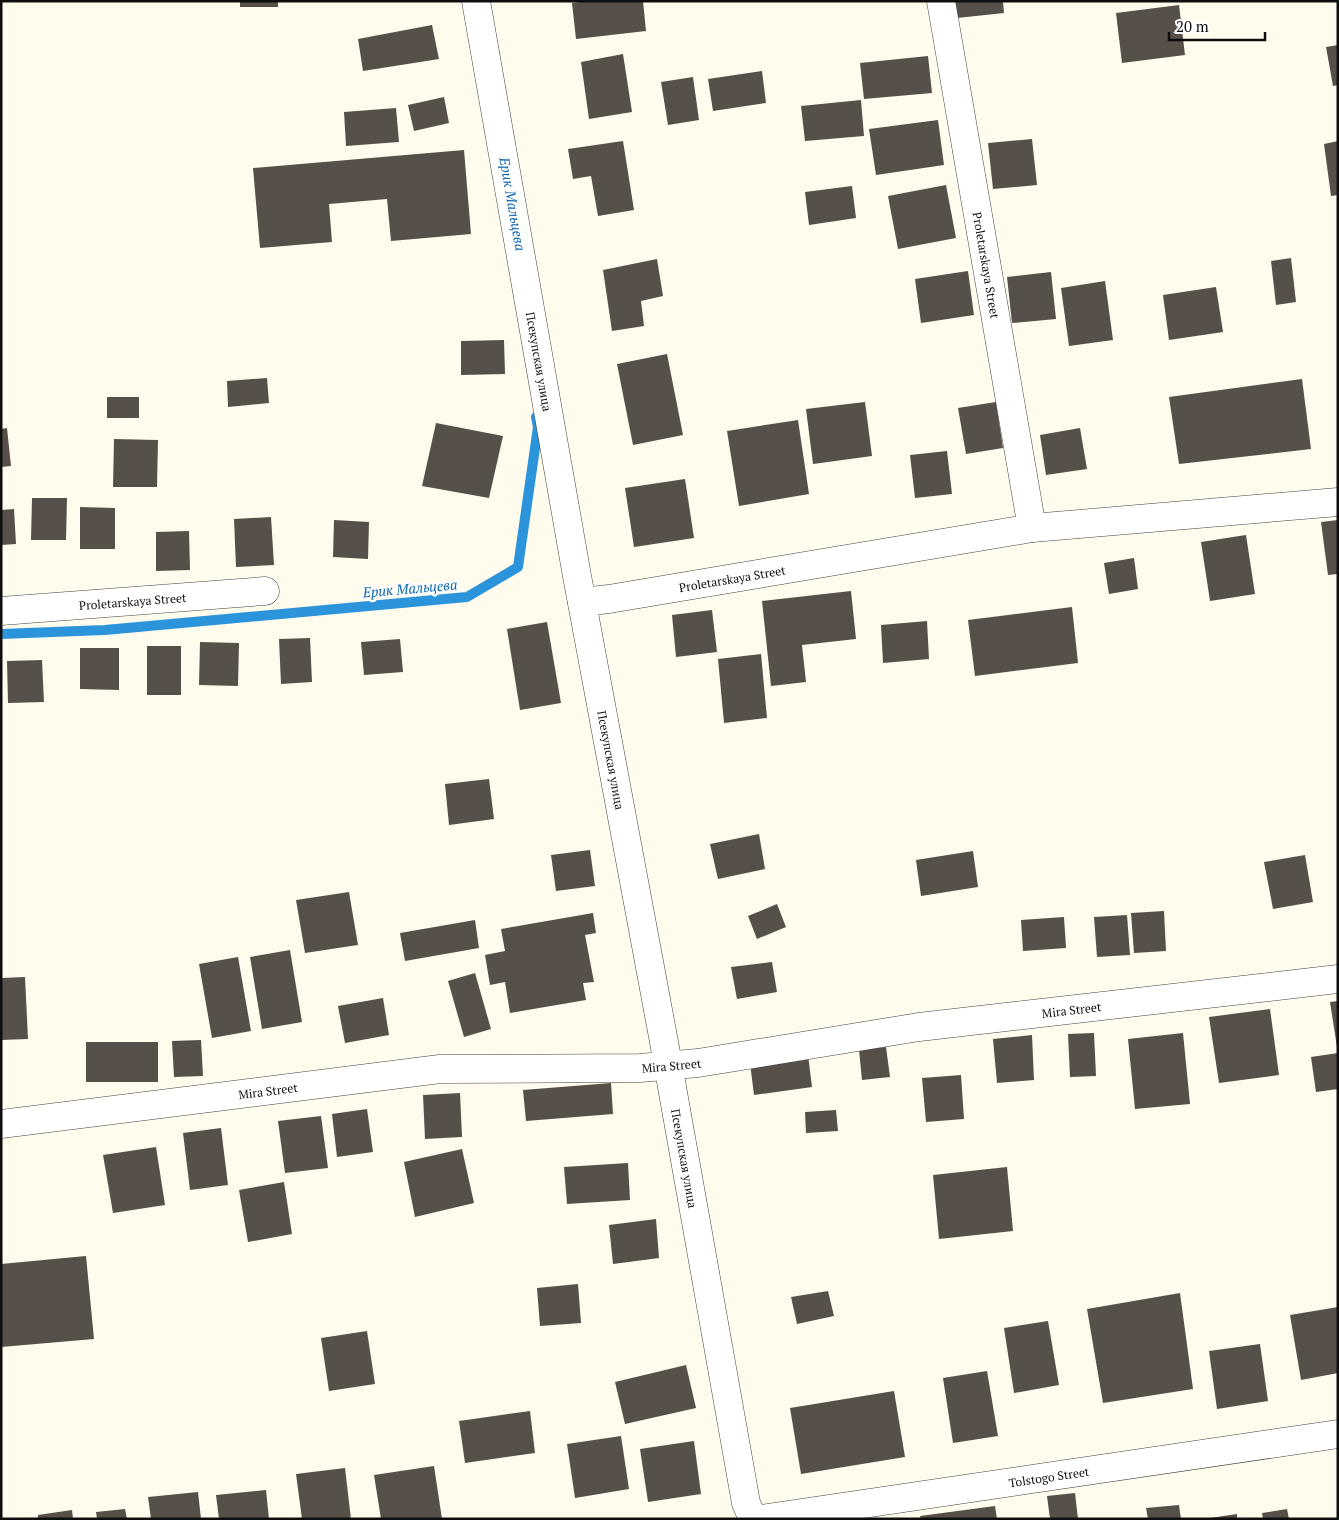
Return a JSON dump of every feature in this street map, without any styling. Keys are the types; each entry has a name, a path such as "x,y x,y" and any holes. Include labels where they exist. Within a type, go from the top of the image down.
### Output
{"street":[{"name":"Псекупская улица","path":"476,1 582,602 668,1064 746,1503 753,1519"},
{"name":"Proletarskaya Street","path":"942,1 1032,528"},
{"name":"Proletarskaya Street","path":"582,602 1032,528 1338,502"},
{"name":"Proletarskaya Street","path":"1,611 265,590"},
{"name":"Mira Street","path":"1,1124 440,1069 640,1068 668,1064 698,1063 919,1028 1338,978"},
{"name":"Tolstogo Street","path":"761,1519 1338,1434"}],"building":[{"path":"240,1 278,1 278,7 240,7"},
{"path":"585,1 643,1 646,31 576,39 572,3"},
{"path":"955,1 1003,1 1004,13 957,18"},
{"path":"1179,5 1185,55 1122,63 1116,13"},
{"path":"432,25 439,59 363,71 358,39"},
{"path":"1338,45 1338,85 1333,86 1326,47"},
{"path":"623,54 632,112 589,119 581,62"},
{"path":"928,56 932,93 864,99 860,63"},
{"path":"762,71 766,103 713,111 708,79"},
{"path":"693,77 699,120 668,125 661,82"},
{"path":"444,97 449,123 414,131 408,105"},
{"path":"861,100 864,136 805,141 801,106"},
{"path":"396,108 399,142 346,146 344,112"},
{"path":"938,120 944,165 876,175 869,129"},
{"path":"1032,139 1037,185 993,189 988,143"},
{"path":"623,141 634,210 598,216 591,176 573,179 568,149"},
{"path":"1338,141 1338,195 1331,196 1324,144"},
{"path":"464,150 471,234 391,241 387,199 329,204 332,242 260,248 253,168"},
{"path":"946,185 956,238 898,249 888,196"},
{"path":"852,186 856,218 809,225 805,192"},
{"path":"1291,258 1296,302 1276,305 1271,261"},
{"path":"657,259 663,296 641,301 644,326 612,331 603,270"},
{"path":"968,271 974,315 921,323 915,279"},
{"path":"1051,272 1056,319 1012,323 1007,277"},
{"path":"1105,281 1113,340 1069,346 1061,288"},
{"path":"1216,287 1223,332 1169,340 1163,295"},
{"path":"504,340 505,374 461,375 461,341"},
{"path":"667,354 683,435 633,445 617,364"},
{"path":"267,378 269,403 228,407 227,381"},
{"path":"1302,379 1311,449 1179,464 1169,397"},
{"path":"107,397 139,397 139,418 107,418"},
{"path":"865,402 872,456 813,464 806,409"},
{"path":"996,402 1003,448 966,454 958,408"},
{"path":"798,420 809,494 739,506 727,431"},
{"path":"436,423 503,436 489,498 422,486"},
{"path":"7,428 11,466 1,467 1,429"},
{"path":"1080,428 1087,469 1046,475 1040,435"},
{"path":"114,439 158,440 157,487 113,487"},
{"path":"947,451 952,494 915,498 910,455"},
{"path":"685,479 694,538 634,547 625,488"},
{"path":"32,498 67,498 66,540 31,540"},
{"path":"80,507 115,508 115,549 80,549"},
{"path":"14,509 16,544 1,545 1,510"},
{"path":"271,517 274,565 236,567 234,519"},
{"path":"334,520 369,522 368,559 333,557"},
{"path":"1338,520 1338,574 1328,575 1321,522"},
{"path":"189,531 190,570 156,571 156,532"},
{"path":"1246,535 1255,594 1210,601 1201,542"},
{"path":"1134,558 1138,589 1109,594 1104,563"},
{"path":"851,591 856,639 802,645 806,682 771,686 762,601"},
{"path":"1072,607 1078,663 975,676 968,620"},
{"path":"712,610 717,652 676,657 672,615"},
{"path":"927,621 929,659 883,663 881,625"},
{"path":"547,622 561,703 520,710 507,629"},
{"path":"310,638 312,682 281,684 279,639"},
{"path":"400,639 403,672 364,675 361,642"},
{"path":"200,642 239,643 238,686 199,685"},
{"path":"147,646 181,646 181,695 147,695"},
{"path":"80,648 119,648 119,690 80,689"},
{"path":"761,654 767,718 724,723 718,659"},
{"path":"42,660 44,702 8,703 7,661"},
{"path":"489,779 494,819 449,825 445,784"},
{"path":"759,834 765,869 718,879 710,844"},
{"path":"590,850 595,886 556,891 551,855"},
{"path":"973,851 978,887 921,896 916,860"},
{"path":"1305,855 1313,902 1273,909 1264,862"},
{"path":"349,892 358,945 305,953 296,900"},
{"path":"777,904 786,927 757,939 748,916"},
{"path":"1164,911 1166,951 1134,953 1131,913"},
{"path":"593,913 596,933 585,935 594,982 583,983 586,1000 510,1013 505,982 490,985 485,955 505,951 501,929"},
{"path":"1127,915 1130,955 1097,957 1094,917"},
{"path":"1064,917 1066,948 1023,951 1021,920"},
{"path":"475,920 479,948 405,961 400,933"},
{"path":"290,950 302,1022 262,1029 250,957"},
{"path":"238,957 251,1031 212,1038 199,964"},
{"path":"772,962 777,992 737,999 731,967"},
{"path":"475,973 491,1029 464,1037 448,981"},
{"path":"25,977 28,1039 1,1040 1,978"},
{"path":"383,998 389,1035 345,1043 338,1006"},
{"path":"1338,1001 1338,1047 1337,1047 1330,1002"},
{"path":"1270,1009 1279,1075 1219,1083 1209,1017"},
{"path":"1094,1033 1096,1076 1070,1077 1068,1034"},
{"path":"1183,1033 1190,1104 1135,1109 1128,1039"},
{"path":"1032,1035 1034,1080 997,1083 993,1039"},
{"path":"201,1040 203,1076 174,1077 172,1041"},
{"path":"86,1042 158,1042 158,1082 86,1082"},
{"path":"886,1047 890,1077 862,1080 859,1050"},
{"path":"1338,1053 1338,1089 1316,1092 1311,1057"},
{"path":"808,1055 812,1087 754,1095 750,1063"},
{"path":"961,1075 964,1119 926,1122 922,1078"},
{"path":"611,1083 613,1114 526,1121 523,1090"},
{"path":"460,1093 462,1137 425,1139 423,1095"},
{"path":"367,1109 373,1152 337,1157 332,1114"},
{"path":"836,1110 838,1131 806,1133 805,1112"},
{"path":"321,1116 328,1168 285,1173 278,1121"},
{"path":"221,1128 228,1185 190,1190 183,1133"},
{"path":"156,1147 165,1205 113,1213 103,1155"},
{"path":"462,1149 474,1203 415,1217 404,1162"},
{"path":"628,1163 630,1200 567,1204 564,1167"},
{"path":"1007,1167 1013,1231 939,1239 933,1175"},
{"path":"284,1182 292,1234 248,1242 239,1190"},
{"path":"656,1219 659,1258 613,1264 609,1225"},
{"path":"86,1256 94,1339 1,1347 1,1264"},
{"path":"578,1284 581,1323 540,1326 537,1288"},
{"path":"828,1291 834,1316 797,1324 791,1297"},
{"path":"1180,1293 1193,1389 1103,1403 1087,1309"},
{"path":"1338,1307 1338,1373 1301,1380 1290,1315"},
{"path":"1048,1321 1059,1385 1014,1393 1004,1328"},
{"path":"367,1331 375,1384 329,1391 321,1338"},
{"path":"1260,1344 1268,1401 1217,1409 1209,1351"},
{"path":"686,1365 696,1408 625,1424 615,1382"},
{"path":"987,1371 998,1436 953,1443 943,1378"},
{"path":"894,1391 905,1457 801,1474 790,1408"},
{"path":"530,1411 535,1453 465,1463 459,1421"},
{"path":"621,1436 629,1489 575,1498 567,1444"},
{"path":"694,1441 701,1494 648,1502 640,1449"},
{"path":"434,1466 442,1519 381,1519 374,1475"},
{"path":"345,1468 351,1519 302,1519 296,1474"},
{"path":"266,1490 269,1519 219,1519 216,1495"},
{"path":"198,1492 201,1519 151,1519 148,1497"},
{"path":"1075,1493 1078,1519 1050,1519 1047,1496"},
{"path":"1179,1505 1181,1519 1148,1519 1146,1508"},
{"path":"995,1506 997,1519 921,1519 920,1516"},
{"path":"125,1509 127,1519 97,1519 96,1512"},
{"path":"1287,1509 1289,1519 1263,1519 1262,1513"},
{"path":"72,1510 73,1519 38,1519 38,1515"},
{"path":"1237,1514 1237,1519 1210,1519 1210,1518"}],"waterway":[{"name":"Ерик Мальцева","path":"1,634 105,630 467,597 518,567 538,427 536,417"}]}
